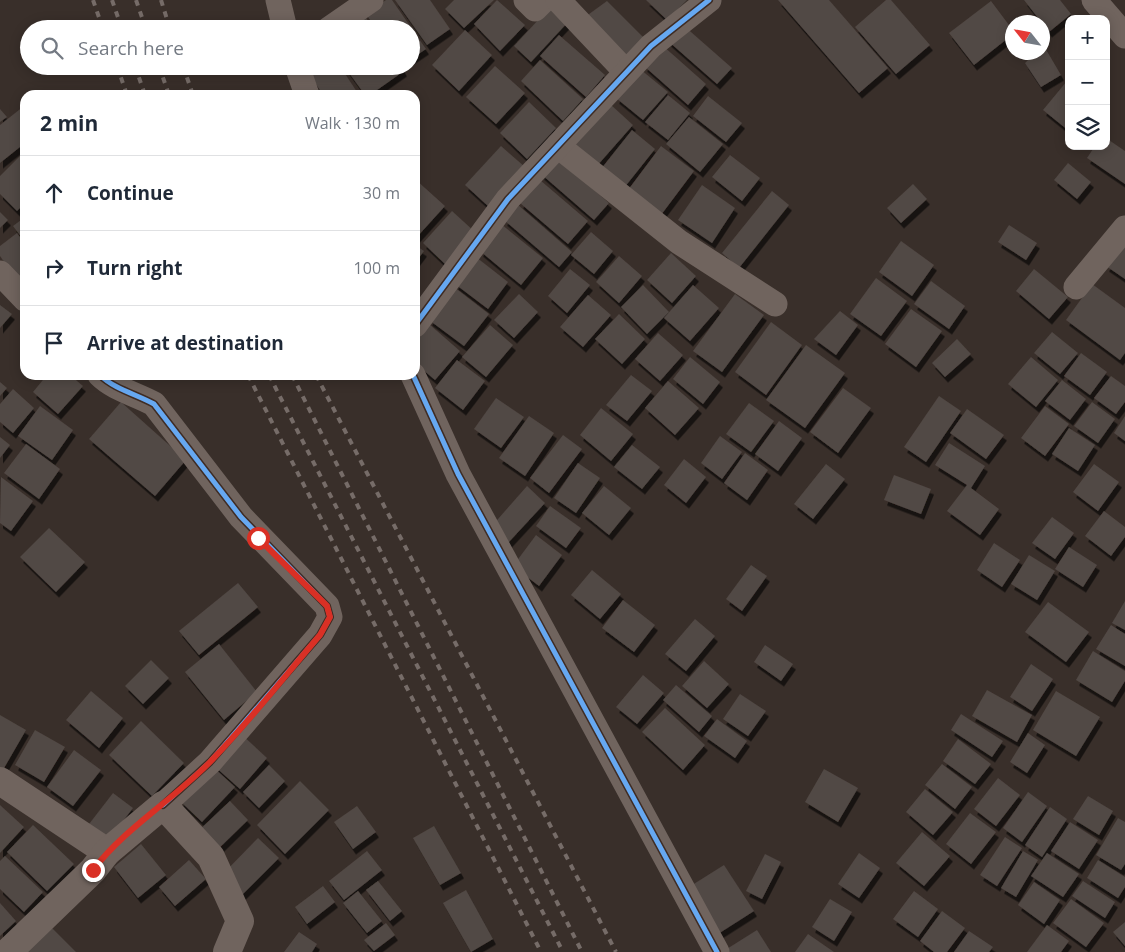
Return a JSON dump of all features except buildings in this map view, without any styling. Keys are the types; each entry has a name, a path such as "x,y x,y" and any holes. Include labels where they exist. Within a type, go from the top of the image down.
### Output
{"street":[{"path":"278,0 283,20"},
{"path":"342,20 371,0"},
{"path":"526,0 535,9 544,0"},
{"path":"558,0 626,72"},
{"path":"420,318 508,199 651,46 709,0"},
{"path":"1109,7 1125,36"},
{"path":"300,75 305,90"},
{"path":"558,146 679,242 774,304"},
{"path":"1076,287 1125,228"},
{"path":"0,273 20,294"},
{"path":"8,952 93,870 107,852 210,762 320,635 330,617 327,606 241,517 154,404 109,384 105,380"},
{"path":"415,380 458,474 717,952"},
{"path":"0,781 107,852"},
{"path":"163,805 211,857 240,921 227,952"}],"railway":[{"path":"93,0 100,20"},
{"path":"112,0 119,20"},
{"path":"136,0 143,20"},
{"path":"161,0 167,20"},
{"path":"120,75 125,90"},
{"path":"138,75 143,90"},
{"path":"162,75 167,90"},
{"path":"186,75 191,90"},
{"path":"251,380 541,952"},
{"path":"272,380 563,952"},
{"path":"295,380 582,952"},
{"path":"319,380 616,952"}],"cycle path":[{"path":"420,318 508,199 651,46 709,0"},
{"path":"106,380 118,388 154,404 241,517 327,606 330,617 320,635 210,762 163,805"},
{"path":"415,380 458,474 717,952"}],"route":[{"path":"93,870 107,852 210,762 320,635 330,617 327,606 258,538"}]}
